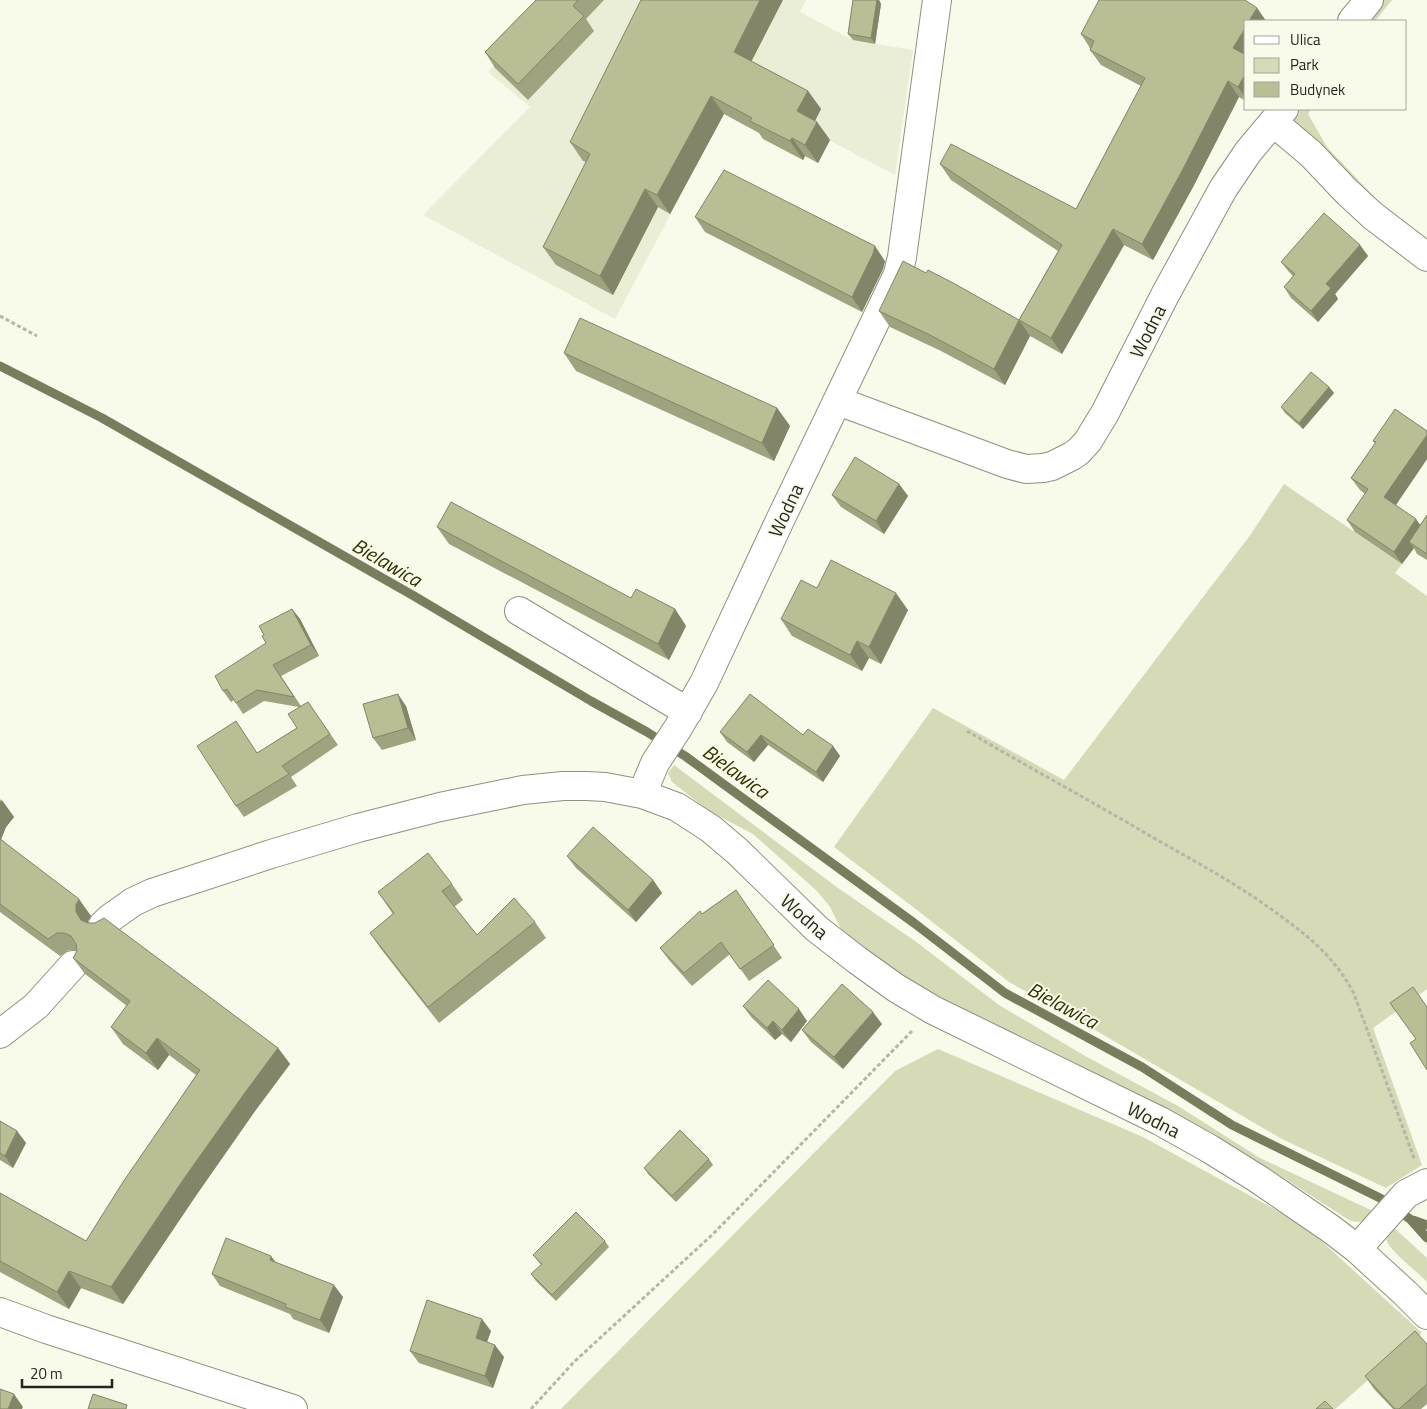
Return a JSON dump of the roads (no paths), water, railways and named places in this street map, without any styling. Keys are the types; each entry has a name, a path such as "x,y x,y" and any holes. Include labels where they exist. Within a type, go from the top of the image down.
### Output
{"street":[{"name":"Wodna","path":"937,0 900,270 704,683 683,720 654,763 642,794 678,807 711,829 737,851 817,929 880,977 933,1010 1160,1121 1210,1148 1332,1229 1357,1248 1427,1316"},
{"path":"1353,20 1369,0"},
{"name":"Wodna","path":"838,401 1026,469 1052,466 1068,459 1082,448 1099,425 1223,190 1244,156 1279,115 1311,154 1346,191 1373,216 1427,257"},
{"path":"519,611 683,720"},
{"path":"103,925 133,902 152,893 306,844 440,807 523,790 563,786 605,787 642,794"},
{"path":"0,1034 36,1006 73,965"},
{"path":"1357,1248 1384,1218 1419,1188"},
{"path":"0,1312 241,1401 293,1409"}],"waterway":[{"name":"Bielawica","path":"0,366 102,418 414,596 647,732 685,756 914,923 1005,993 1142,1067 1232,1125 1380,1198 1410,1219 1427,1238"},
{"path":"1413,1220 1427,1225"}]}
